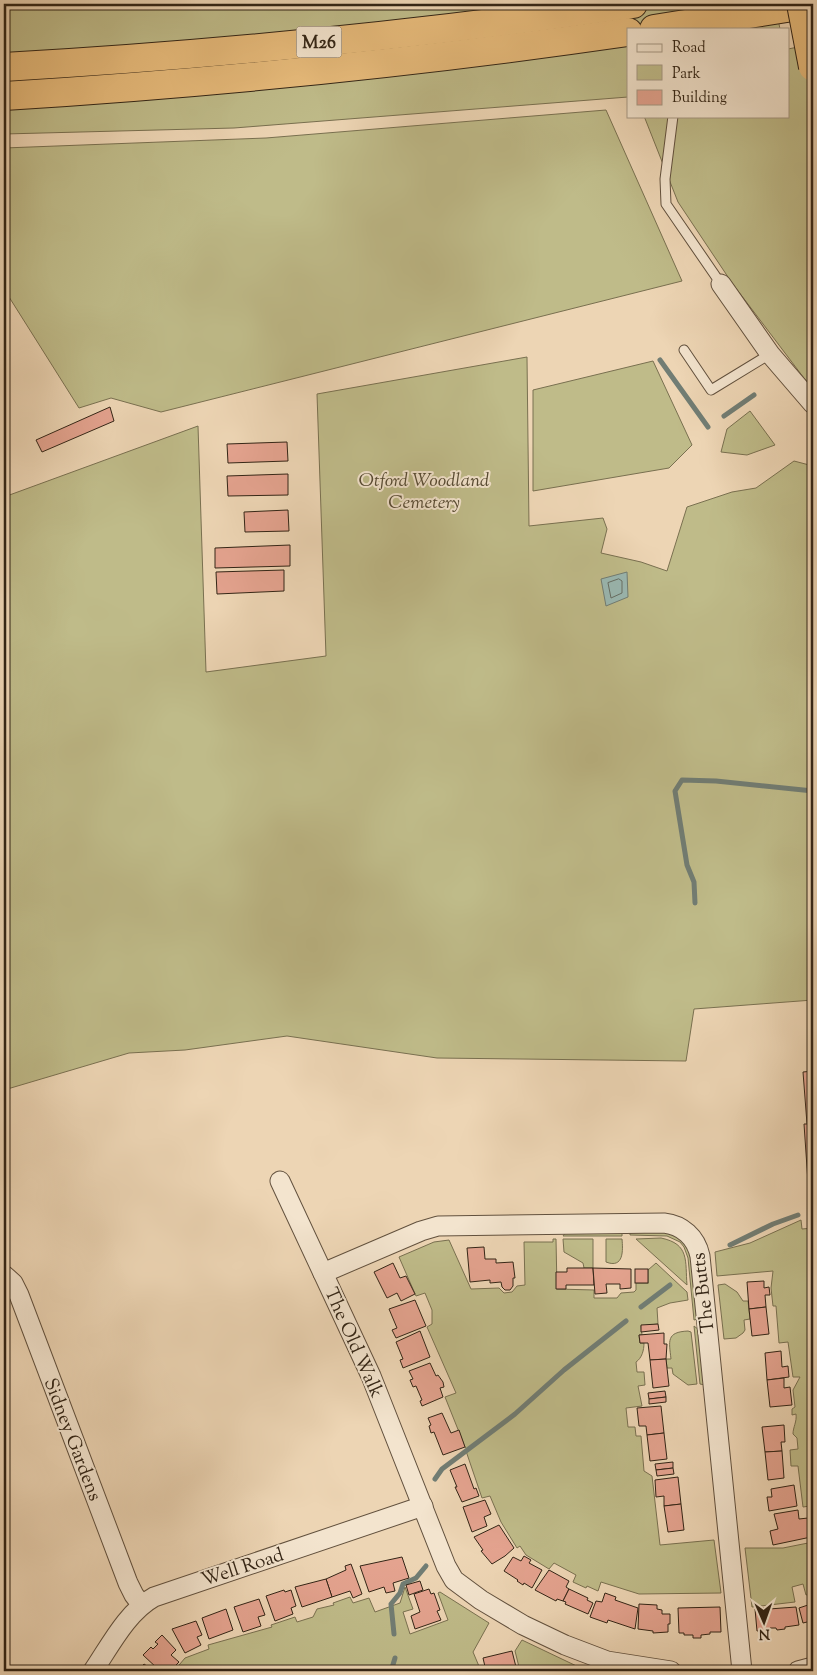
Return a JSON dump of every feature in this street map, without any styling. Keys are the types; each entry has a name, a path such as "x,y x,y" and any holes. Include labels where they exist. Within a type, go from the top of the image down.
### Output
{"main road":[{"name":"M26","path":"4,67 266,48 575,8 633,4"},
{"path":"801,4 813,67"},
{"path":"661,28 812,4"},
{"name":"M26","path":"4,96 265,75 463,54 627,32"}],"street":[{"path":"721,284 770,354 813,404"},
{"name":"The Old Walk","path":"280,1181 373,1380 450,1574 458,1584 481,1600 523,1624 585,1654 612,1662 671,1671"},
{"name":"The Butts","path":"324,1273 421,1230 438,1226 664,1223 679,1227 688,1233 696,1243 700,1256 742,1671"},
{"name":"Sidney Gardens","path":"4,1275 12,1283 19,1295 128,1583 134,1596 141,1604"},
{"name":"Well Road","path":"93,1671 141,1604 158,1595 423,1506"},
{"path":"798,1671 813,1667"}],"lane":[{"path":"672,118 665,179 666,204 721,284"},
{"path":"684,350 711,390 770,354"}],"green space":[{"path":"4,4 775,4 780,28 627,28 627,97 234,128 4,134"},
{"path":"813,44 813,390 732,283 678,202 645,118 790,118 790,49"},
{"path":"606,110 682,281 161,412 111,398 79,408 4,289 4,148 266,138"},
{"name":"Otford Woodland Cemetery","path":"527,357 529,526 603,518 607,529 601,553 641,562 667,571 687,507 732,492 756,488 794,461 813,466 813,1000 694,1009 686,1061 437,1058 287,1036 185,1050 129,1053 4,1090 4,497 198,426 206,672 326,656 317,394"},
{"path":"653,361 692,445 669,468 533,491 533,390"},
{"path":"750,411 775,445 747,455 721,452 727,429"},
{"path":"801,1220 802,1229 813,1228 813,1525 810,1506 803,1507 798,1466 791,1466 790,1450 798,1449 797,1438 793,1434 796,1414 792,1415 792,1409 795,1407 793,1390 800,1377 793,1377 788,1342 779,1343 776,1306 773,1306 771,1288 773,1271 717,1276 715,1252 750,1243"},
{"path":"658,1230 677,1234 691,1251 698,1319 694,1320 688,1258 680,1242 667,1236 630,1235 630,1231"},
{"path":"622,1231 622,1236 563,1236 566,1232"},
{"path":"661,1238 677,1244 681,1249 686,1261 687,1285 636,1239"},
{"path":"553,1239 556,1239 557,1289 594,1290 594,1298 617,1298 621,1293 634,1292 636,1290 636,1283 648,1283 648,1270 656,1263 687,1292 688,1300 670,1303 657,1308 658,1324 641,1326 642,1335 639,1335 640,1343 644,1343 644,1348 636,1362 637,1372 644,1372 645,1385 638,1386 642,1406 626,1408 628,1427 635,1427 636,1436 641,1436 644,1471 652,1476 660,1545 714,1540 721,1593 639,1594 601,1582 598,1591 587,1586 586,1588 573,1582 576,1575 554,1563 549,1569 526,1555 520,1546 517,1548 501,1522 490,1496 482,1498 466,1451 468,1450 465,1447 445,1397 456,1393 427,1327 432,1324 432,1310 425,1293 416,1296 399,1257 434,1242 449,1240 471,1289 499,1288 504,1293 512,1292 517,1286 525,1285 524,1242 553,1242"},
{"path":"563,1239 593,1239 593,1268 584,1268 583,1263 564,1252"},
{"path":"606,1239 622,1239 621,1257 616,1263 606,1262"},
{"path":"725,1284 737,1292 743,1301 748,1301 750,1319 744,1320 745,1330 736,1338 724,1339 718,1285"},
{"path":"694,1326 699,1330 705,1385 700,1384"},
{"path":"691,1332 697,1384 688,1385 673,1374 672,1368 667,1368 666,1359 671,1359 670,1339 672,1336 676,1333"},
{"path":"813,1542 813,1593 806,1595 803,1584 792,1587 795,1602 752,1607 745,1548 783,1548"},
{"path":"405,1587 413,1609 403,1612 410,1634 448,1620 438,1593 440,1592 489,1623 473,1652 481,1671 396,1671 391,1666 375,1671 174,1671 185,1658 209,1649 208,1645 272,1627 271,1625 295,1617 297,1622 313,1617 317,1609 334,1605 333,1603 350,1597 353,1603 369,1598 375,1612 400,1603"},
{"path":"522,1640 587,1671 520,1671 515,1651"}],"water":[{"path":"627,572 628,597 606,606 601,579"}],"building":[{"path":"110,407 114,421 42,452 36,440"},
{"path":"287,442 288,461 228,463 227,444"},
{"path":"288,474 288,495 228,496 227,476"},
{"path":"288,510 289,531 245,532 244,512"},
{"path":"290,545 290,566 215,568 215,548"},
{"path":"284,570 284,591 217,594 216,572"},
{"path":"813,1071 813,1182 808,1182 804,1124 807,1124 803,1072"},
{"path":"484,1247 485,1259 496,1259 496,1263 513,1262 515,1278 513,1278 513,1286 510,1290 505,1290 501,1282 490,1283 490,1280 470,1282 467,1248"},
{"path":"393,1263 400,1278 406,1276 415,1294 401,1301 397,1293 387,1298 374,1272"},
{"path":"567,1268 593,1268 594,1285 566,1285 566,1289 556,1289 556,1272 567,1272"},
{"path":"593,1268 631,1269 631,1288 620,1289 620,1284 606,1284 607,1293 595,1294"},
{"path":"635,1269 648,1269 648,1283 635,1283"},
{"path":"764,1281 764,1288 769,1287 770,1295 765,1295 766,1307 749,1309 747,1282"},
{"path":"415,1300 426,1326 396,1338 392,1330 397,1328 389,1309"},
{"path":"766,1307 769,1334 752,1336 749,1309"},
{"path":"658,1324 659,1330 641,1332 641,1325"},
{"path":"420,1331 430,1357 403,1368 400,1360 403,1359 396,1342"},
{"path":"664,1333 664,1344 667,1344 666,1359 650,1360 648,1343 640,1343 639,1335"},
{"path":"781,1351 782,1367 788,1366 789,1377 767,1380 765,1353"},
{"path":"666,1359 669,1386 653,1388 650,1360"},
{"path":"430,1363 436,1376 438,1375 443,1382 444,1387 440,1388 443,1397 422,1406 420,1401 422,1400 416,1386 413,1387 410,1380 413,1379 409,1371"},
{"path":"784,1378 784,1388 790,1387 792,1405 770,1407 767,1380"},
{"path":"665,1391 666,1397 649,1399 648,1393"},
{"path":"666,1397 666,1402 649,1404 649,1399"},
{"path":"661,1406 664,1433 647,1435 646,1426 639,1426 637,1408"},
{"path":"442,1413 451,1433 459,1430 465,1447 443,1455 434,1432 431,1433 429,1426 431,1425 428,1418"},
{"path":"784,1425 785,1442 781,1442 782,1451 765,1452 762,1427"},
{"path":"664,1433 667,1459 650,1461 647,1435"},
{"path":"782,1451 784,1478 768,1480 765,1452"},
{"path":"673,1462 673,1468 656,1470 655,1464"},
{"path":"465,1464 474,1489 476,1488 479,1496 462,1502 450,1470"},
{"path":"673,1468 674,1474 657,1476 656,1470"},
{"path":"678,1477 681,1504 664,1506 664,1496 656,1497 655,1480"},
{"path":"794,1485 797,1506 769,1511 767,1497 772,1497 771,1489"},
{"path":"485,1500 491,1514 484,1517 487,1526 472,1532 463,1507"},
{"path":"681,1504 684,1530 668,1532 664,1506"},
{"path":"798,1510 799,1519 808,1518 811,1537 773,1545 770,1531 778,1529 774,1514"},
{"path":"499,1525 514,1548 492,1564 481,1551 483,1550 474,1537"},
{"path":"524,1556 531,1560 529,1563 542,1570 532,1588 524,1583 523,1585 504,1571 513,1557 521,1561"},
{"path":"402,1557 409,1578 393,1583 395,1591 386,1593 384,1587 369,1592 360,1566"},
{"path":"351,1564 362,1594 353,1598 350,1591 332,1597 326,1579 346,1570 345,1566"},
{"path":"549,1570 569,1581 566,1587 569,1589 563,1601 557,1599 556,1601 535,1590"},
{"path":"326,1579 332,1597 302,1607 295,1587"},
{"path":"420,1581 423,1590 409,1595 406,1585"},
{"path":"429,1589 431,1594 434,1593 440,1610 437,1611 441,1620 415,1629 411,1616 420,1612 414,1594"},
{"path":"569,1589 588,1598 587,1600 593,1603 588,1614 565,1604 566,1602 563,1601"},
{"path":"284,1590 285,1592 291,1590 296,1606 291,1608 293,1614 275,1621 266,1596"},
{"path":"605,1593 616,1597 615,1600 638,1608 635,1629 608,1620 607,1623 590,1617 596,1601 602,1602"},
{"path":"259,1599 265,1615 258,1617 261,1626 243,1632 234,1607"},
{"path":"813,1601 813,1622 803,1623 799,1608 811,1604 810,1602"},
{"path":"639,1604 657,1605 657,1609 662,1610 662,1614 670,1614 668,1632 653,1633 653,1631 638,1629"},
{"path":"720,1607 721,1632 710,1632 710,1634 701,1635 701,1638 693,1638 693,1635 679,1633 678,1608"},
{"path":"769,1607 769,1609 796,1607 799,1625 785,1627 785,1629 777,1630 776,1628 770,1628 770,1630 757,1631 755,1609"},
{"path":"226,1609 233,1630 209,1639 202,1618"},
{"path":"196,1621 202,1635 197,1637 201,1645 185,1653 172,1629"},
{"path":"162,1635 176,1650 171,1655 179,1662 170,1671 164,1671 160,1667 158,1669 143,1655 151,1647 153,1649 158,1644 155,1642"},
{"path":"512,1651 517,1671 486,1671 483,1658"},
{"path":"144,1664 154,1671 137,1671"}],"waterway":[{"path":"660,360 708,427"},
{"path":"724,416 754,395"},
{"path":"695,903 694,882 687,865 675,791 682,780 716,781 813,791"},
{"path":"730,1245 773,1224 798,1215"},
{"path":"641,1307 670,1285"},
{"path":"435,1479 442,1469 515,1414 564,1370 626,1321"},
{"path":"394,1634 391,1604 400,1593 403,1584 416,1578 426,1566"},
{"path":"392,1668 395,1658"}]}
